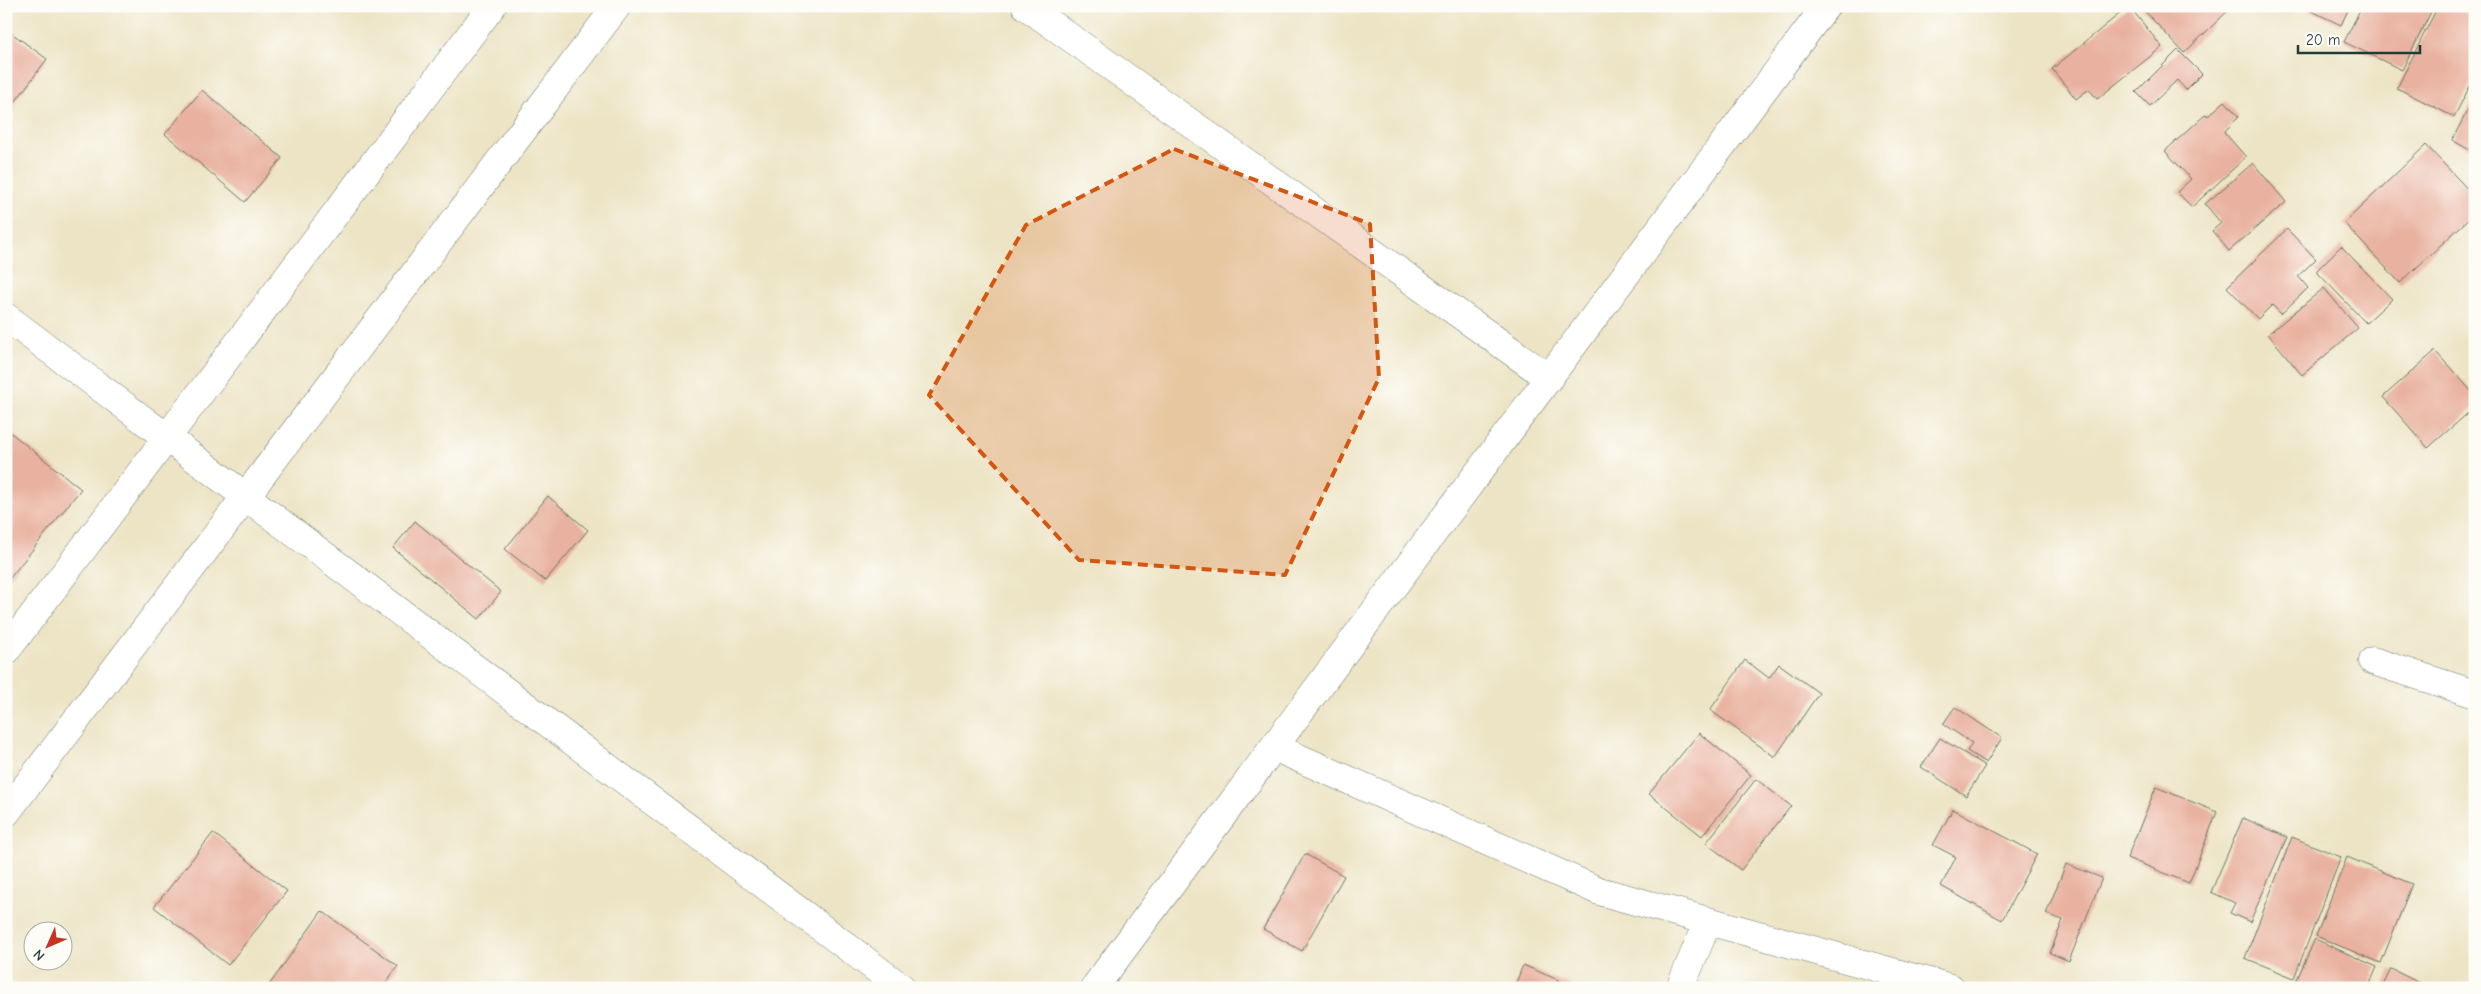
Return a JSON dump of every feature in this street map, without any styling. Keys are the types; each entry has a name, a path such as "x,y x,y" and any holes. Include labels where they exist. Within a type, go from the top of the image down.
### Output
{"street":[{"path":"6,651 492,6"},
{"path":"6,813 618,6"},
{"path":"1026,6 1549,378"},
{"path":"1094,988 1826,6"},
{"path":"6,317 902,988"},
{"path":"2373,661 2475,694"},
{"path":"1274,747 1599,891 1951,988"},
{"path":"1680,988 1708,921"}],"highlighted area":[{"path":"1174,149 1370,224 1379,378 1285,575 1079,560 929,395 1026,225"}],"building":[{"path":"2129,6 2162,47 2097,99 2089,89 2076,99 2052,69"},
{"path":"2140,6 2233,6 2184,53"},
{"path":"2301,6 2350,6 2341,25"},
{"path":"2362,6 2434,6 2402,70 2344,42"},
{"path":"2438,6 2460,6 2475,14 2475,76 2454,117 2397,88"},
{"path":"6,29 47,59 6,114"},
{"path":"2178,50 2202,74 2186,90 2177,80 2150,106 2136,92"},
{"path":"202,90 282,158 245,202 165,134"},
{"path":"2475,96 2475,153 2452,140"},
{"path":"2225,101 2239,117 2224,132 2246,157 2192,207 2177,192 2191,179 2165,151 2206,114 2208,116"},
{"path":"2426,145 2475,197 2475,213 2400,283 2344,223"},
{"path":"2253,163 2286,202 2229,251 2212,231 2221,223 2205,204"},
{"path":"2287,229 2316,259 2298,276 2308,288 2281,314 2272,305 2258,319 2227,287"},
{"path":"2341,246 2392,299 2366,323 2316,271"},
{"path":"2324,288 2358,328 2302,375 2268,334"},
{"path":"2435,351 2475,395 2475,407 2428,448 2383,397"},
{"path":"6,429 81,489 6,583"},
{"path":"548,496 588,530 545,581 505,549"},
{"path":"415,521 501,592 479,619 393,548"},
{"path":"1745,660 1769,678 1779,664 1819,693 1775,757 1710,710"},
{"path":"1955,707 2002,738 1986,763 1967,751 1972,743 1943,724"},
{"path":"1699,733 1751,775 1702,836 1649,794"},
{"path":"1940,738 1985,766 1966,796 1921,767"},
{"path":"1756,779 1791,806 1741,870 1706,843"},
{"path":"2156,787 2217,812 2189,883 2127,858"},
{"path":"1953,809 2037,854 2002,920 1941,886 1956,857 1933,845"},
{"path":"2243,818 2287,837 2250,922 2230,913 2235,903 2211,892"},
{"path":"213,833 287,891 228,965 154,907"},
{"path":"2292,837 2341,857 2294,978 2245,958"},
{"path":"1305,854 1344,876 1302,951 1263,929"},
{"path":"2347,857 2412,884 2381,963 2316,936"},
{"path":"2066,864 2102,878 2069,961 2050,953 2063,920 2046,914"},
{"path":"322,911 398,966 382,988 267,988"},
{"path":"2315,939 2377,967 2368,988 2293,988"},
{"path":"1523,965 1577,988 1514,988"},
{"path":"2391,969 2430,988 2382,988"}]}
